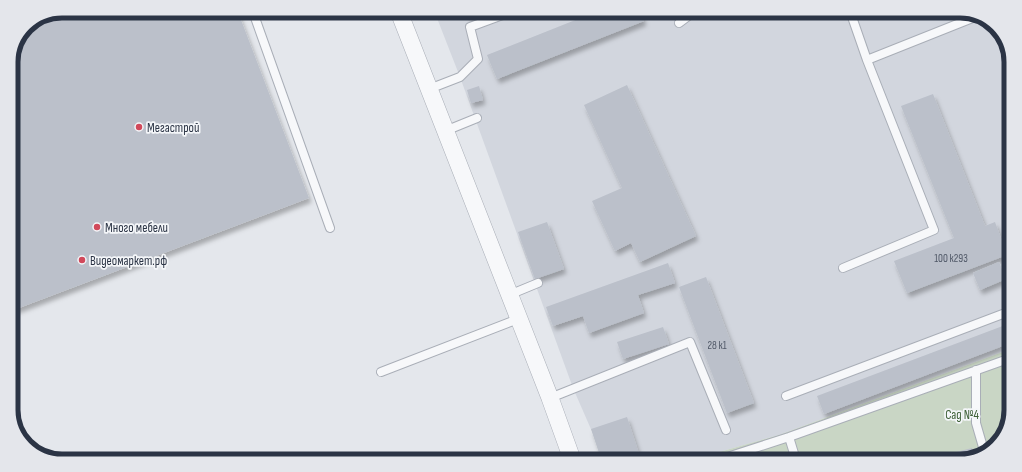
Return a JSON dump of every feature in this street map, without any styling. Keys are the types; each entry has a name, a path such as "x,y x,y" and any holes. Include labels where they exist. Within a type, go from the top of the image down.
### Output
{"street":[{"path":"401,18 550,398 570,454"}],"lane":[{"path":"255,18 330,228"},
{"path":"429,89 460,77 478,59 470,27 494,18"},
{"path":"679,23 686,18"},
{"path":"843,268 934,230 867,60 852,18"},
{"path":"867,60 970,19"},
{"path":"445,131 477,118"},
{"path":"510,295 538,283"},
{"path":"786,396 1004,314"},
{"path":"381,372 518,318"},
{"path":"550,398 690,342 726,430"},
{"path":"737,454 789,437 1004,360"},
{"path":"976,370 976,423 983,448"},
{"path":"789,437 794,454"}],"shaded area":[{"path":"437,18 960,18 977,21 987,27 995,35 1001,45 1004,59 1004,351 779,435 712,454 602,454 573,388 460,77"}],"green space":[{"name":"Сад №4","path":"1004,351 1004,410 1001,427 995,437 985,447 972,453 712,454 779,435"}],"building":[{"path":"62,18 240,18 309,198 18,308 18,59 19,50 25,37 37,25 45,21"},
{"path":"580,18 643,18 644,21 497,79 487,55"},
{"path":"627,85 696,236 640,262 631,243 615,251 592,201 622,188 584,105"},
{"path":"479,86 483,100 471,103 467,90"},
{"path":"933,94 985,226 995,222 1004,247 1004,256 907,293 894,261 954,238 901,106"},
{"path":"547,222 564,269 535,279 518,232"},
{"path":"999,262 1004,274 1004,280 980,290 973,273"},
{"path":"668,263 675,283 638,295 644,313 589,333 583,316 553,326 546,307"},
{"path":"706,277 754,403 727,413 679,287"},
{"path":"1004,326 1004,346 824,414 817,396"},
{"path":"663,327 669,344 623,359 617,342"},
{"path":"627,417 639,454 599,454 591,429"},
{"path":"972,448 973,452 966,454 948,454"}],"place":[{"name":"Мегастрой","path":"139,127"},
{"name":"Много мебели","path":"97,227"},
{"name":"Видеомаркет.рф","path":"82,260"}]}
